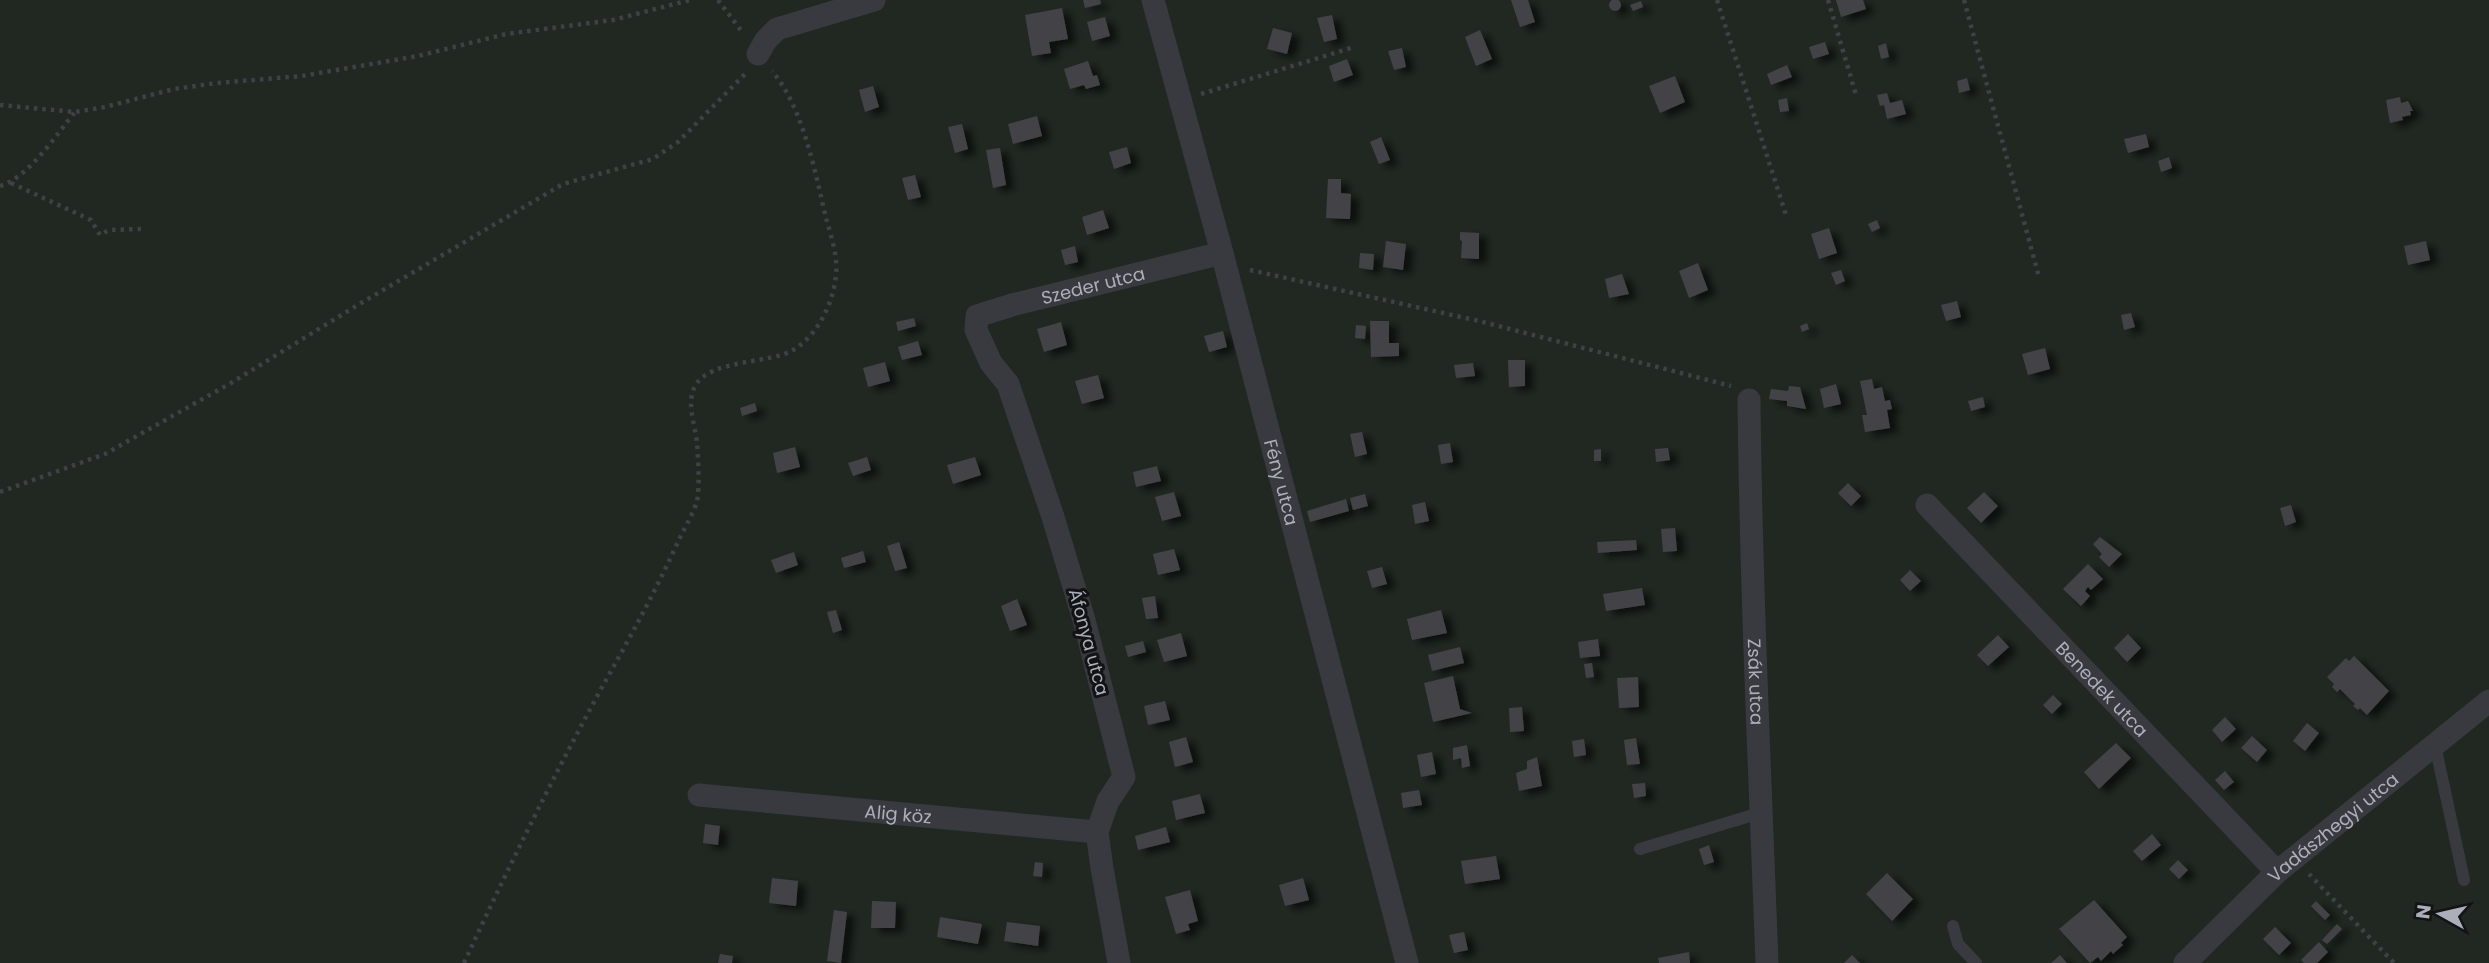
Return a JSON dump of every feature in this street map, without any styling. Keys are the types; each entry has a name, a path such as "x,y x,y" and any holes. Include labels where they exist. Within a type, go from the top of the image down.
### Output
{"street":[{"path":"758,54 766,40 777,29 872,0"},
{"name":"Fény utca","path":"1153,0 1407,963"},
{"name":"Szeder utca","path":"976,330 977,316 989,312 1223,259"},
{"name":"Áfonya utca","path":"976,330 991,363 1008,384 1054,517 1084,620 1124,777 1108,801 1097,832 1119,963"},
{"name":"Zsák utca","path":"1746,395 1767,963"},
{"name":"Benedek utca","path":"1927,505 2285,865"},
{"name":"Vadászhegyi utca","path":"2185,963 2285,865 2489,701"},
{"name":"Alig köz","path":"699,795 1097,832"}],"lane":[{"path":"2435,745 2464,880"},
{"path":"1640,849 1760,813"},
{"path":"1953,926 1958,944 1976,963"}],"path":[{"path":"0,105 75,112 174,89 302,76 418,56 506,34 613,20 690,0"},
{"path":"464,963 517,850 635,629 697,500 697,444 691,406 696,385 710,373 733,364 762,360 792,351 820,323 830,304 836,274 835,256 799,120 775,75 718,0"},
{"path":"1717,0 1786,215"},
{"path":"1828,0 1856,95"},
{"path":"1964,0 2039,277"},
{"path":"1180,100 1351,48"},
{"path":"0,492 105,454 231,383 564,184 653,159 678,142 751,68 758,54"},
{"path":"0,186 11,183 75,112"},
{"path":"11,183 91,220 100,235 109,230 141,229"},
{"path":"1223,259 1479,321 1746,395"},
{"path":"2285,865 2394,963"}],"shaded area":[{"path":"0,0 2489,0 2489,963 0,963"}],"building":[{"path":"1615,-1 1621,5 1615,11 1609,5"},
{"path":"1083,0 1100,0 1101,4 1085,8"},
{"path":"1511,0 1528,0 1535,22 1520,27"},
{"path":"1836,0 1863,0 1866,9 1841,17"},
{"path":"1641,1 1643,7 1633,11 1630,5"},
{"path":"1062,8 1068,39 1049,42 1051,53 1032,56 1025,15"},
{"path":"1332,15 1337,39 1324,42 1317,18"},
{"path":"1105,17 1110,36 1092,41 1087,22"},
{"path":"1273,28 1292,33 1287,54 1267,49"},
{"path":"1480,30 1492,59 1476,66 1465,37"},
{"path":"1825,42 1829,54 1813,59 1809,47"},
{"path":"1886,43 1889,57 1881,59 1878,46"},
{"path":"1402,48 1406,67 1394,70 1388,51"},
{"path":"1347,59 1353,75 1334,82 1329,66"},
{"path":"1088,61 1093,76 1097,75 1100,85 1086,89 1084,85 1070,89 1064,69"},
{"path":"1787,65 1792,77 1771,85 1767,74"},
{"path":"1675,76 1685,102 1660,113 1649,86"},
{"path":"1967,78 1970,90 1959,93 1957,81"},
{"path":"873,86 879,107 865,112 859,90"},
{"path":"1887,93 1890,103 1902,100 1906,114 1887,119 1884,105 1880,106 1877,95"},
{"path":"2400,97 2401,103 2408,101 2413,111 2410,111 2411,115 2402,117 2403,120 2390,123 2386,100"},
{"path":"1787,98 1789,111 1780,112 1778,100"},
{"path":"1037,116 1042,136 1013,144 1008,124"},
{"path":"962,124 968,149 955,153 948,127"},
{"path":"2146,134 2149,147 2128,153 2124,139"},
{"path":"1381,137 1390,160 1379,164 1370,142"},
{"path":"1127,147 1131,163 1114,169 1109,152"},
{"path":"1000,148 1006,185 993,188 986,150"},
{"path":"2169,157 2172,168 2161,172 2158,161"},
{"path":"915,175 921,197 908,200 902,178"},
{"path":"1328,179 1341,179 1341,193 1351,194 1350,219 1326,218"},
{"path":"1103,210 1109,228 1087,235 1082,217"},
{"path":"1877,220 1880,228 1872,232 1868,224"},
{"path":"1829,228 1837,253 1819,259 1811,234"},
{"path":"1460,232 1479,233 1479,259 1461,258"},
{"path":"1386,241 1406,244 1403,270 1383,267"},
{"path":"2426,241 2430,260 2408,265 2404,246"},
{"path":"1075,246 1078,262 1065,265 1061,250"},
{"path":"1360,253 1374,254 1373,270 1359,268"},
{"path":"1698,263 1708,290 1689,298 1679,271"},
{"path":"1841,270 1845,281 1836,285 1831,273"},
{"path":"1622,274 1629,294 1609,298 1605,279"},
{"path":"1957,301 1961,317 1946,321 1941,305"},
{"path":"2131,313 2135,327 2124,330 2121,315"},
{"path":"914,318 916,326 898,331 896,322"},
{"path":"1370,321 1389,321 1389,343 1399,343 1399,356 1371,357"},
{"path":"1061,322 1067,345 1044,352 1037,329"},
{"path":"1807,323 1809,329 1802,332 1800,326"},
{"path":"1356,325 1366,326 1365,339 1355,338"},
{"path":"1223,331 1227,347 1209,352 1204,336"},
{"path":"918,341 922,355 902,360 898,347"},
{"path":"2045,348 2050,369 2028,375 2022,354"},
{"path":"1508,360 1525,360 1525,386 1509,387"},
{"path":"885,362 890,381 868,387 863,368"},
{"path":"1473,363 1475,376 1456,378 1454,365"},
{"path":"1098,375 1104,398 1082,404 1075,381"},
{"path":"1872,379 1874,389 1882,387 1885,401 1890,400 1892,409 1887,410 1890,428 1865,432 1862,415 1867,415 1860,381"},
{"path":"1836,384 1841,404 1824,408 1820,389"},
{"path":"1789,386 1800,387 1806,409 1787,406 1787,401 1769,399 1771,389 1788,391"},
{"path":"1983,397 1985,407 1971,411 1968,401"},
{"path":"755,403 757,411 742,416 740,408"},
{"path":"1362,432 1367,454 1355,457 1350,434"},
{"path":"1450,443 1453,462 1441,464 1438,445"},
{"path":"795,447 800,467 777,473 773,453"},
{"path":"1668,448 1670,460 1656,462 1655,449"},
{"path":"1601,449 1601,461 1594,461 1594,450"},
{"path":"867,457 871,470 853,476 848,463"},
{"path":"975,457 981,475 953,484 947,465"},
{"path":"1157,466 1161,481 1136,487 1133,472"},
{"path":"1848,483 1861,496 1851,506 1838,493"},
{"path":"1174,492 1181,516 1162,521 1155,497"},
{"path":"1984,492 1998,506 1981,523 1967,508"},
{"path":"1365,494 1368,506 1353,510 1350,498"},
{"path":"1346,499 1349,511 1310,522 1307,511"},
{"path":"1425,502 1429,521 1415,524 1412,505"},
{"path":"2291,505 2296,522 2285,526 2280,508"},
{"path":"1675,528 1677,551 1663,552 1661,529"},
{"path":"2100,537 2122,554 2109,567 2099,557 2102,554 2093,544"},
{"path":"1636,540 1637,550 1598,553 1597,542"},
{"path":"899,542 907,568 895,571 887,546"},
{"path":"1174,549 1180,570 1158,575 1153,554"},
{"path":"863,551 866,562 844,568 841,558"},
{"path":"794,552 798,565 776,573 771,560"},
{"path":"2088,564 2103,579 2091,590 2088,587 2085,591 2090,596 2081,606 2063,589"},
{"path":"1382,567 1387,584 1372,588 1367,571"},
{"path":"1910,570 1921,581 1910,591 1900,580"},
{"path":"1642,588 1645,605 1606,611 1603,594"},
{"path":"1155,596 1158,618 1146,619 1142,598"},
{"path":"1017,599 1027,625 1010,631 1001,606"},
{"path":"836,610 842,630 833,633 827,612"},
{"path":"1441,610 1447,633 1412,640 1407,619"},
{"path":"1181,633 1187,656 1164,662 1157,640"},
{"path":"2128,634 2141,648 2127,662 2114,648"},
{"path":"1998,635 2009,647 1988,666 1977,655"},
{"path":"1598,639 1600,656 1580,658 1578,642"},
{"path":"1143,641 1146,652 1128,657 1125,646"},
{"path":"1460,647 1464,663 1432,671 1428,655"},
{"path":"2354,656 2389,691 2367,715 2360,708 2358,710 2353,706 2355,704 2340,689 2337,692 2327,677 2346,658 2349,661"},
{"path":"1592,663 1594,677 1586,678 1584,664"},
{"path":"1453,676 1460,709 1472,713 1433,722 1424,683"},
{"path":"1638,677 1639,707 1619,708 1617,678"},
{"path":"2053,695 2062,704 2052,714 2043,705"},
{"path":"1165,701 1170,720 1148,725 1144,706"},
{"path":"1522,707 1524,731 1510,732 1509,708"},
{"path":"2225,717 2236,729 2222,742 2212,730"},
{"path":"2307,723 2319,733 2305,751 2293,741"},
{"path":"2252,736 2267,750 2257,762 2241,748"},
{"path":"1186,737 1193,762 1175,767 1169,742"},
{"path":"1636,738 1640,764 1627,765 1624,740"},
{"path":"1584,739 1586,755 1574,757 1572,741"},
{"path":"2116,743 2131,758 2099,789 2084,772"},
{"path":"1467,745 1470,766 1462,768 1461,758 1453,760 1453,748"},
{"path":"1432,752 1436,774 1421,777 1417,755"},
{"path":"1537,757 1542,786 1519,791 1516,773 1527,769 1527,761"},
{"path":"2225,771 2234,782 2224,790 2215,780"},
{"path":"1645,783 1646,796 1634,798 1632,784"},
{"path":"1419,790 1422,805 1403,808 1401,793"},
{"path":"1200,794 1205,813 1176,820 1172,801"},
{"path":"705,824 720,826 718,845 703,843"},
{"path":"1166,827 1170,842 1138,850 1135,836"},
{"path":"2152,834 2161,845 2142,861 2133,851"},
{"path":"1709,845 1714,862 1704,865 1699,849"},
{"path":"1496,856 1500,879 1465,884 1461,861"},
{"path":"2178,860 2188,870 2179,879 2169,869"},
{"path":"1035,862 1043,863 1042,877 1033,876"},
{"path":"1887,873 1913,899 1892,921 1866,894"},
{"path":"772,878 798,881 796,906 769,903"},
{"path":"1303,878 1309,900 1285,906 1279,885"},
{"path":"1190,890 1198,921 1188,924 1190,930 1176,934 1165,897"},
{"path":"2094,900 2127,937 2113,954 2111,951 2101,961 2098,957 2090,963 2059,929"},
{"path":"872,901 896,902 895,928 871,928"},
{"path":"2316,901 2330,915 2325,920 2311,906"},
{"path":"834,910 847,912 841,963 827,961"},
{"path":"940,917 982,924 978,944 937,937"},
{"path":"1007,922 1040,926 1038,946 1004,941"},
{"path":"2337,924 2342,929 2327,944 2322,940"},
{"path":"2275,927 2291,943 2279,955 2263,939"},
{"path":"1464,932 1468,950 1454,953 1449,935"},
{"path":"2319,942 2328,952 2317,963 2304,963 2301,960"},
{"path":"1689,952 1690,963 1659,963 1658,958"},
{"path":"720,954 733,956 732,963 718,963"},
{"path":"1852,955 1860,963 1844,963"},
{"path":"2060,955 2067,963 2051,963"}]}
